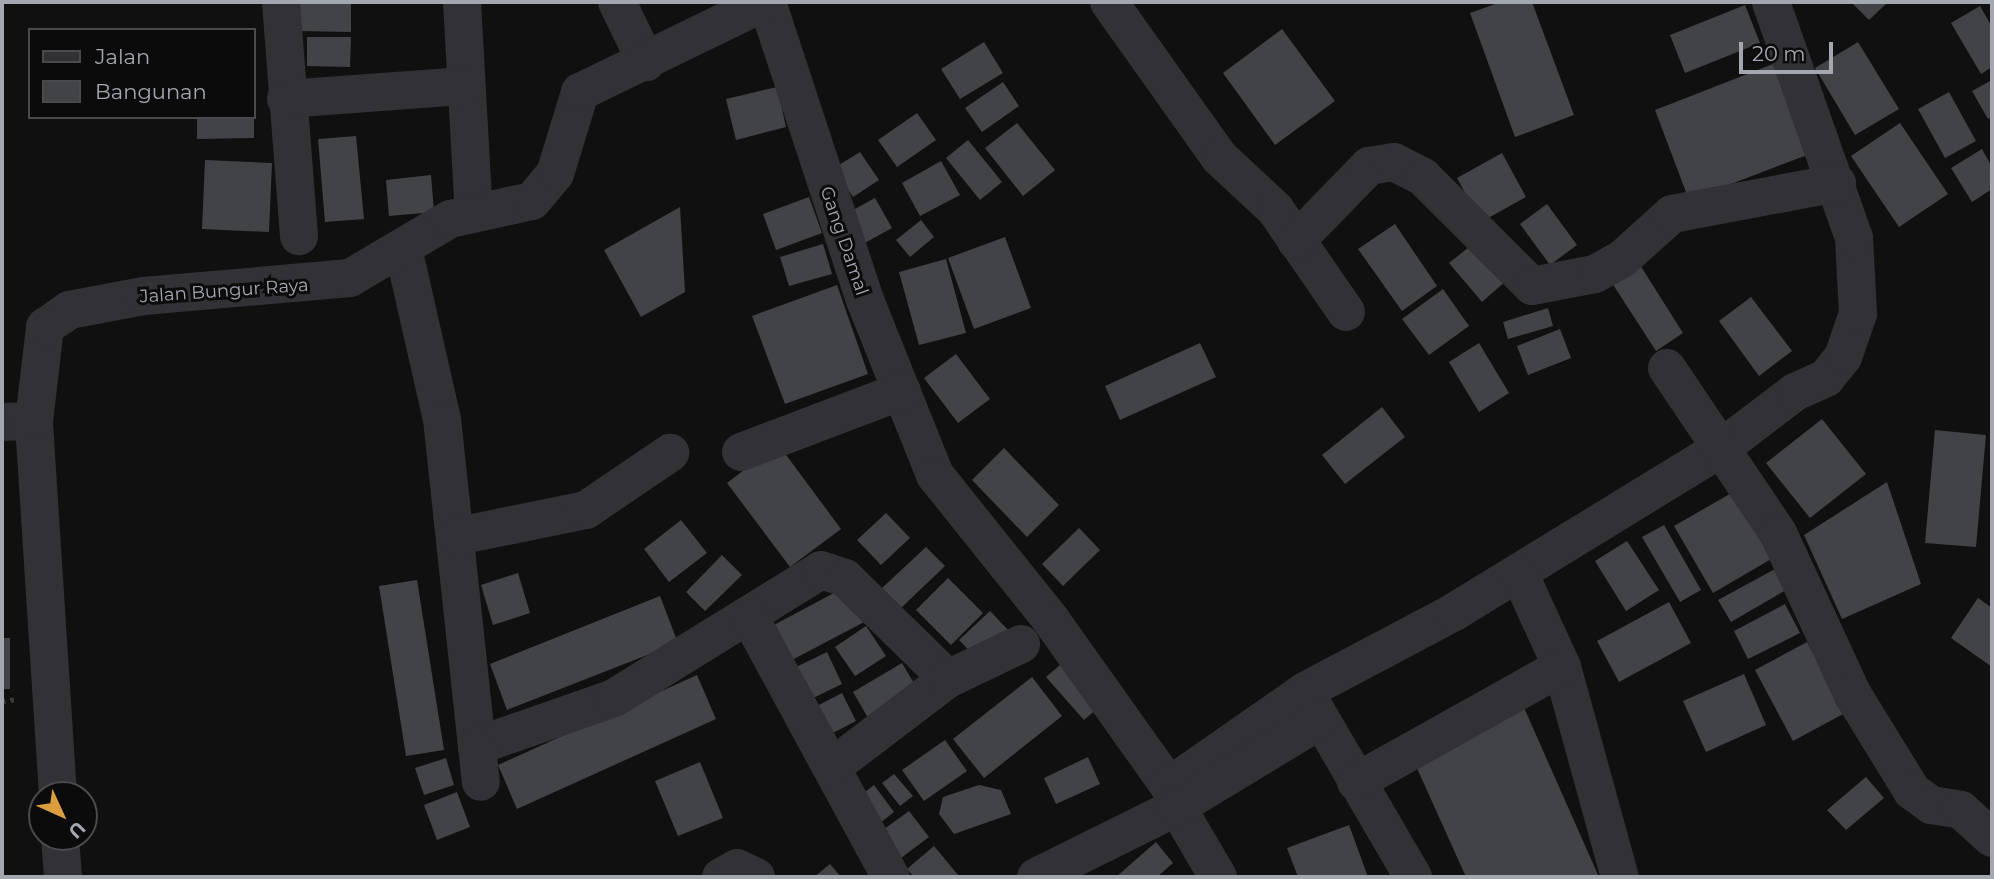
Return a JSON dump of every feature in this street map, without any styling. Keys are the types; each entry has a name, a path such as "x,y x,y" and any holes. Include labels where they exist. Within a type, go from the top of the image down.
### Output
{"street":[{"path":"281,2 286,99 299,236"},
{"path":"462,2 462,86 474,214"},
{"path":"617,2 646,62"},
{"name":"Jalan Bungur Raya","path":"57,781 18,421 42,333 69,310 144,296 320,284 350,278 403,248 434,225 542,194 560,163 566,120 580,92 766,2"},
{"name":"Gang Damal","path":"766,2 793,97 935,475 1051,620 1169,786 1312,706"},
{"path":"1109,2 1220,158 1275,209 1346,312"},
{"path":"1037,877 1177,807 1312,706 1519,573 1720,449 1795,392 1826,378 1854,333 1858,262 1837,183 1771,2"},
{"path":"286,99 462,86"},
{"path":"1296,241 1369,166 1394,162 1423,177 1532,286 1595,274 1622,259 1672,214 1837,183"},
{"path":"403,248 434,377 458,536 479,764 614,698 750,616 811,575 830,570 948,679"},
{"path":"1667,368 1777,533 1827,628 1853,695 1912,791 1931,805 1961,810 1992,838"},
{"path":"741,452 902,391"},
{"path":"458,536 586,510 670,453"},
{"path":"1519,573 1562,667 1620,877"},
{"path":"750,616 891,877"},
{"path":"832,767 948,679 1021,644"},
{"path":"1356,782 1562,667"},
{"path":"1312,706 1413,877"},
{"path":"1177,807 1218,877"},
{"path":"62,851 63,877"},
{"path":"720,877 737,868 756,877"}],"building":[{"path":"300,2 351,2 351,32 299,31"},
{"path":"1501,2 1532,2 1574,115 1515,137 1470,13"},
{"path":"1851,2 1888,2 1869,20"},
{"path":"1745,5 1760,43 1685,73 1670,35"},
{"path":"1980,6 1992,27 1992,67 1981,74 1951,23"},
{"path":"1282,29 1335,101 1275,145 1223,73"},
{"path":"307,37 351,37 350,67 307,66"},
{"path":"984,42 1003,73 960,99 941,69"},
{"path":"1858,42 1899,109 1855,135 1815,68"},
{"path":"1773,64 1807,155 1689,200 1655,110"},
{"path":"1992,80 1992,117 1988,119 1972,91"},
{"path":"1003,82 1019,106 982,132 965,108"},
{"path":"777,87 786,127 736,140 726,99"},
{"path":"1949,92 1976,141 1945,158 1918,109"},
{"path":"917,113 936,140 897,167 878,140"},
{"path":"197,119 254,119 254,138 197,139"},
{"path":"1017,123 1055,170 1023,196 985,148"},
{"path":"1900,123 1948,194 1899,227 1851,156"},
{"path":"356,136 364,219 325,222 318,139"},
{"path":"968,140 1002,182 980,200 946,158"},
{"path":"1982,149 1992,167 1992,189 1972,202 1951,168"},
{"path":"860,152 879,180 853,197 834,168"},
{"path":"1502,153 1526,197 1481,222 1457,178"},
{"path":"205,160 272,163 269,232 202,229"},
{"path":"941,161 960,195 920,216 902,183"},
{"path":"431,175 434,212 389,216 386,180"},
{"path":"809,197 822,233 776,250 763,214"},
{"path":"875,198 892,228 861,245 844,215"},
{"path":"1547,204 1577,245 1550,265 1520,224"},
{"path":"680,207 685,292 641,317 604,250"},
{"path":"921,220 934,237 910,257 896,240"},
{"path":"1395,224 1437,286 1402,311 1358,249"},
{"path":"1005,237 1031,308 974,329 948,258"},
{"path":"1474,243 1506,281 1482,302 1449,263"},
{"path":"823,244 832,274 789,286 780,257"},
{"path":"946,259 966,333 919,345 899,272"},
{"path":"1640,265 1683,333 1656,351 1612,283"},
{"path":"837,285 868,374 785,404 752,316"},
{"path":"1443,289 1469,326 1429,355 1402,319"},
{"path":"1751,297 1792,351 1759,376 1719,321"},
{"path":"1548,308 1553,326 1508,339 1503,322"},
{"path":"1560,329 1571,358 1528,375 1517,346"},
{"path":"1200,343 1216,377 1120,420 1105,386"},
{"path":"1479,343 1509,393 1479,412 1449,362"},
{"path":"956,354 990,399 958,423 924,378"},
{"path":"1382,407 1405,437 1345,484 1322,455"},
{"path":"1822,419 1866,474 1810,518 1766,463"},
{"path":"1935,430 1986,435 1976,547 1925,543"},
{"path":"778,444 841,529 790,567 727,483"},
{"path":"1004,448 1059,505 1027,537 972,480"},
{"path":"1887,482 1921,584 1842,619 1804,535"},
{"path":"1735,491 1773,558 1713,593 1674,526"},
{"path":"886,513 910,538 881,565 857,540"},
{"path":"681,520 707,553 669,582 644,549"},
{"path":"1664,525 1701,590 1680,602 1642,537"},
{"path":"1079,528 1100,550 1063,586 1042,564"},
{"path":"1627,541 1659,590 1626,611 1595,561"},
{"path":"926,547 945,566 901,608 882,588"},
{"path":"722,555 742,575 705,611 686,592"},
{"path":"1775,569 1786,590 1731,622 1718,600"},
{"path":"518,573 530,613 493,625 481,585"},
{"path":"948,578 983,613 951,645 916,610"},
{"path":"417,580 444,750 406,756 379,586"},
{"path":"849,585 868,620 790,661 772,626"},
{"path":"660,596 678,643 507,710 490,664"},
{"path":"1978,598 1992,608 1992,667 1951,638"},
{"path":"1669,602 1691,643 1619,682 1597,641"},
{"path":"1785,604 1800,633 1748,659 1734,631"},
{"path":"990,611 1009,631 978,660 959,640"},
{"path":"866,626 886,656 855,676 835,647"},
{"path":"2,638 10,638 10,689 2,689"},
{"path":"1807,642 1845,713 1793,741 1755,670"},
{"path":"827,652 842,684 807,701 792,669"},
{"path":"1067,659 1104,703 1084,720 1046,677"},
{"path":"902,663 921,695 871,723 853,692"},
{"path":"1744,674 1766,725 1706,752 1683,701"},
{"path":"697,675 716,719 517,809 498,765"},
{"path":"1032,677 1062,716 984,778 953,739"},
{"path":"842,693 856,721 825,737 811,709"},
{"path":"1521,701 1599,877 1466,877 1416,766"},
{"path":"945,740 967,771 924,801 902,770"},
{"path":"1088,757 1100,784 1056,804 1044,778"},
{"path":"446,758 454,785 424,795 415,768"},
{"path":"700,762 723,818 678,836 655,781"},
{"path":"894,774 913,796 900,806 882,783"},
{"path":"1866,777 1884,798 1846,830 1827,810"},
{"path":"874,785 894,812 876,826 856,799"},
{"path":"979,785 1001,790 1011,814 954,834 939,814 943,797"},
{"path":"457,792 470,827 437,840 424,805"},
{"path":"909,811 929,837 901,858 880,832"},
{"path":"1349,825 1368,877 1298,877 1287,848"},
{"path":"1156,842 1173,863 1157,877 1116,877"},
{"path":"934,846 958,875 914,877 907,869"},
{"path":"830,864 841,877 814,877"}]}
